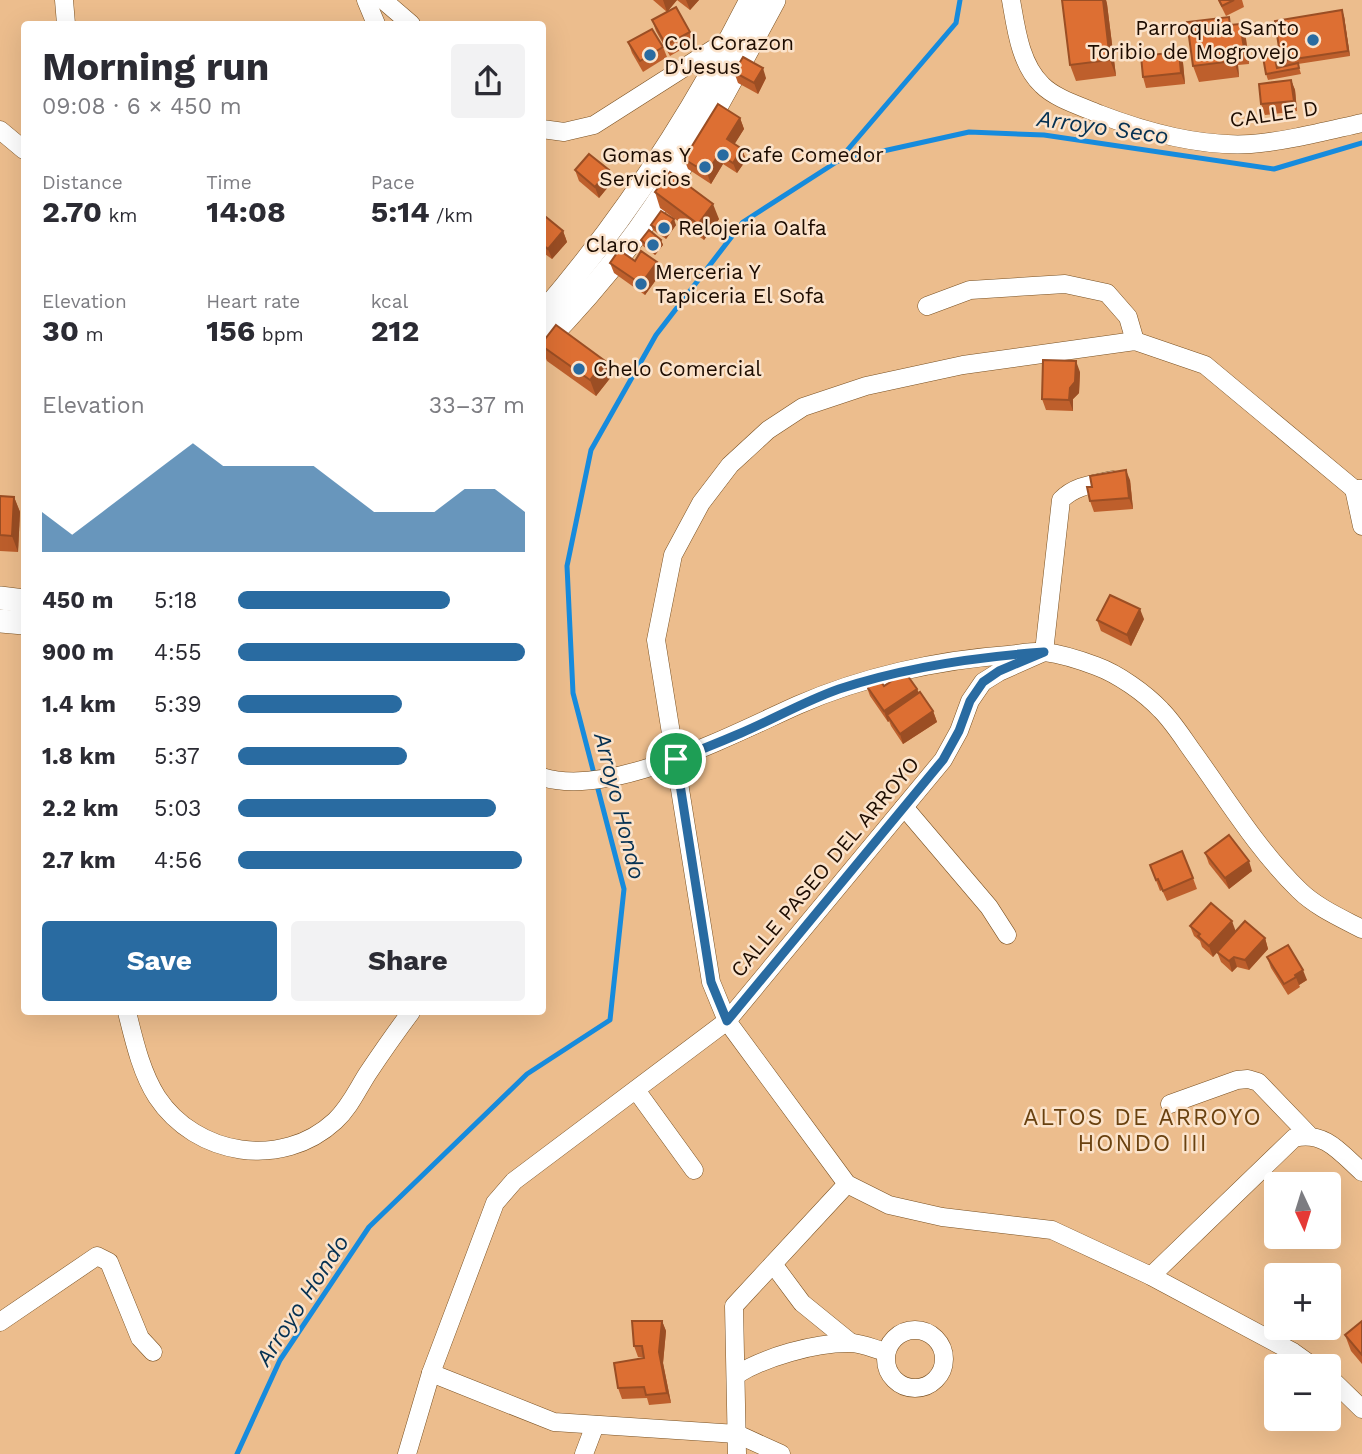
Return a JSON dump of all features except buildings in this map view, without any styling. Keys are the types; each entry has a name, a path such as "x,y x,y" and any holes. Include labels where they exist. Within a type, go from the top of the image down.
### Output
{"main road":[{"path":"546,310 594,253 633,200 732,37 751,0"},
{"path":"546,340 600,279 639,230 670,184 774,0"},
{"path":"0,598 21,601"},
{"path":"0,621 21,623"}],"street":[{"path":"64,0 66,21"},
{"path":"366,0 375,21"},
{"path":"383,0 408,21"},
{"name":"CALLE D","path":"1011,0 1018,38 1029,66 1042,85 1068,101 1123,123 1223,145 1293,138 1362,123"},
{"path":"546,130 564,132 594,125 732,37"},
{"path":"0,130 21,148"},
{"path":"927,306 970,290 1065,284 1107,293 1128,317 1135,341"},
{"path":"1296,1354 1150,1276 1052,1230 942,1217 889,1205 847,1184 727,1021 711,982 656,640 673,555 701,503 730,466 768,430 803,407 866,386 963,365 1135,341 1205,365 1358,489 1362,526"},
{"path":"1044,652 1061,500 1078,488 1123,478"},
{"path":"551,778 585,780 676,759 742,733 798,705 839,689 914,669 986,656 1044,652 1099,667 1139,691 1162,710 1258,844 1301,892 1336,916 1362,929"},
{"name":"CALLE PASEO DEL ARROYO","path":"407,1454 431,1373 495,1203 514,1181 727,1021 943,760 959,731 970,701 983,682 999,671 1044,652"},
{"path":"904,807 989,907 1007,935"},
{"path":"128,1015 148,1079 168,1112 204,1139 228,1148 251,1152 298,1144 334,1122 349,1105 409,1015"},
{"path":"1170,1104 1237,1080 1258,1082 1308,1134 1329,1143 1362,1172"},
{"path":"636,1090 694,1170"},
{"path":"1150,1276 1294,1138 1308,1134"},
{"path":"737,1454 734,1306 847,1184"},
{"path":"0,1322 97,1256 109,1262 140,1338 153,1352"},
{"path":"773,1264 802,1303 850,1342 886,1352"},
{"path":"736,1375 751,1365 774,1357 850,1342"},
{"path":"431,1373 554,1422 737,1434 781,1454"},
{"path":"1341,1389 1362,1409"},
{"path":"584,1454 595,1425"}],"waterway":[{"name":"Arroyo Hondo","path":"237,1454 280,1360 369,1227 527,1074 610,1020 624,889 573,693 567,566 591,450 656,335 743,222 838,161 956,23 960,0"},
{"name":"Arroyo Seco","path":"838,161 969,132 1044,135 1274,169 1362,143"}],"place":[{"name":"Parroquia Santo Toribio de Mogrovejo","path":"1313,40"},
{"name":"Col. Corazon D'Jesus","path":"650,55"},
{"name":"Cafe Comedor","path":"723,155"},
{"name":"Gomas Y Servicios","path":"705,167"},
{"name":"Relojeria Oalfa","path":"664,228"},
{"name":"Claro","path":"653,245"},
{"name":"Merceria Y Tapiceria El Sofa","path":"641,284"},
{"name":"Chelo Comercial","path":"579,369"}],"district":[{"name":"ALTOS DE ARROYO HONDO III","path":"1143,1130"}],"route":[{"path":"1044,652 999,671 983,682 970,701 959,731 943,760 727,1021 711,982 676,759 742,733 798,705 839,689 914,669 986,656 1044,652"}]}
